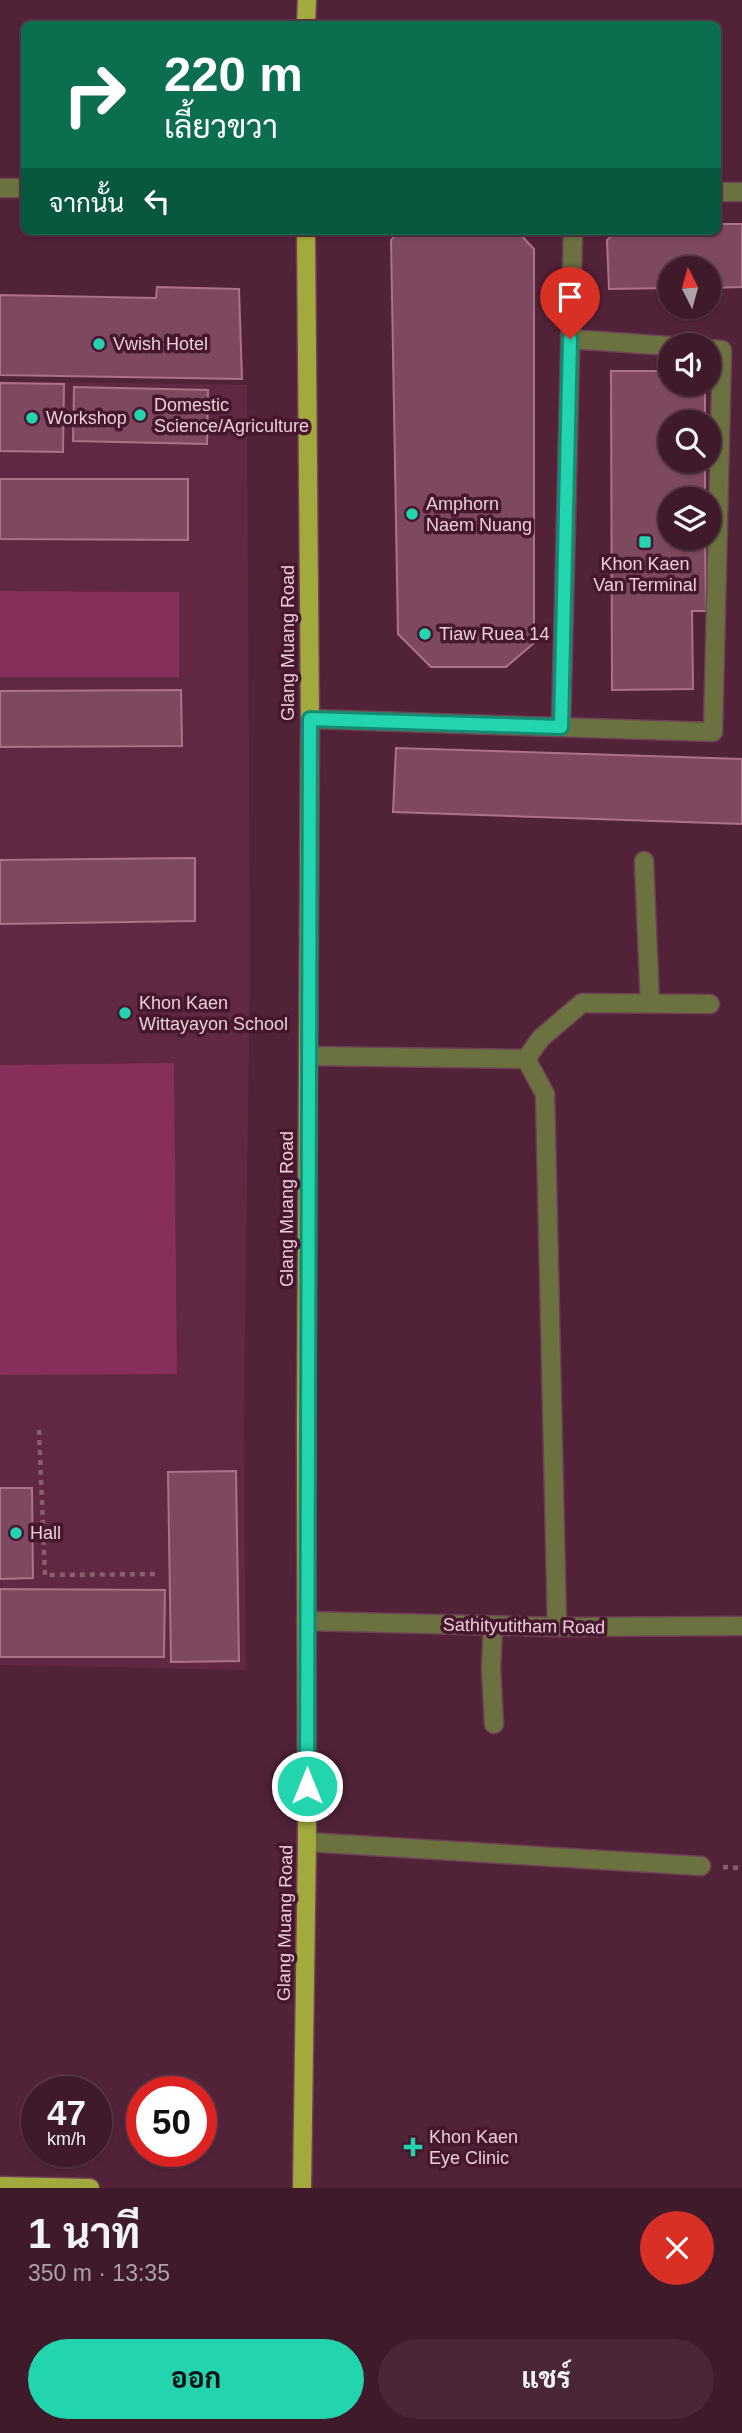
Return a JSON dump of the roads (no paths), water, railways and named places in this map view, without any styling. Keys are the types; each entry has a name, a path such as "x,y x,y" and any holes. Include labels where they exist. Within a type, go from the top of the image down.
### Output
{"main road":[{"path":"306,21 307,0"},
{"name":"Glang Muang Road","path":"302,2188 307,1842 310,719 306,235"},
{"path":"0,2186 90,2188"}],"street":[{"path":"0,187 21,188"},
{"path":"721,192 742,192"},
{"path":"561,727 573,235"},
{"path":"570,339 658,345"},
{"path":"721,350 721,392"},
{"path":"310,719 713,732 721,396"},
{"path":"644,861 650,1004"},
{"path":"526,1059 541,1038 582,1003 710,1004"},
{"path":"309,1056 526,1059"},
{"path":"526,1059 545,1094 557,1627"},
{"name":"Sathityutitham Road","path":"306,1621 557,1627 742,1626"},
{"path":"493,1626 491,1669 494,1724"},
{"path":"307,1842 701,1866"}],"place":[{"name":"Vwish Hotel","path":"99,344"},
{"name":"Domestic Science/Agriculture","path":"140,415"},
{"name":"Workshop","path":"32,418"},
{"name":"Amphorn Naem Nuang","path":"412,514"},
{"name":"Khon Kaen Van Terminal","path":"645,542"},
{"name":"Tiaw Ruea 14","path":"425,634"},
{"name":"Khon Kaen Wittayayon School","path":"125,1013"},
{"name":"Hall","path":"16,1533"},
{"name":"Khon Kaen Eye Clinic","path":"413,2147"}]}
